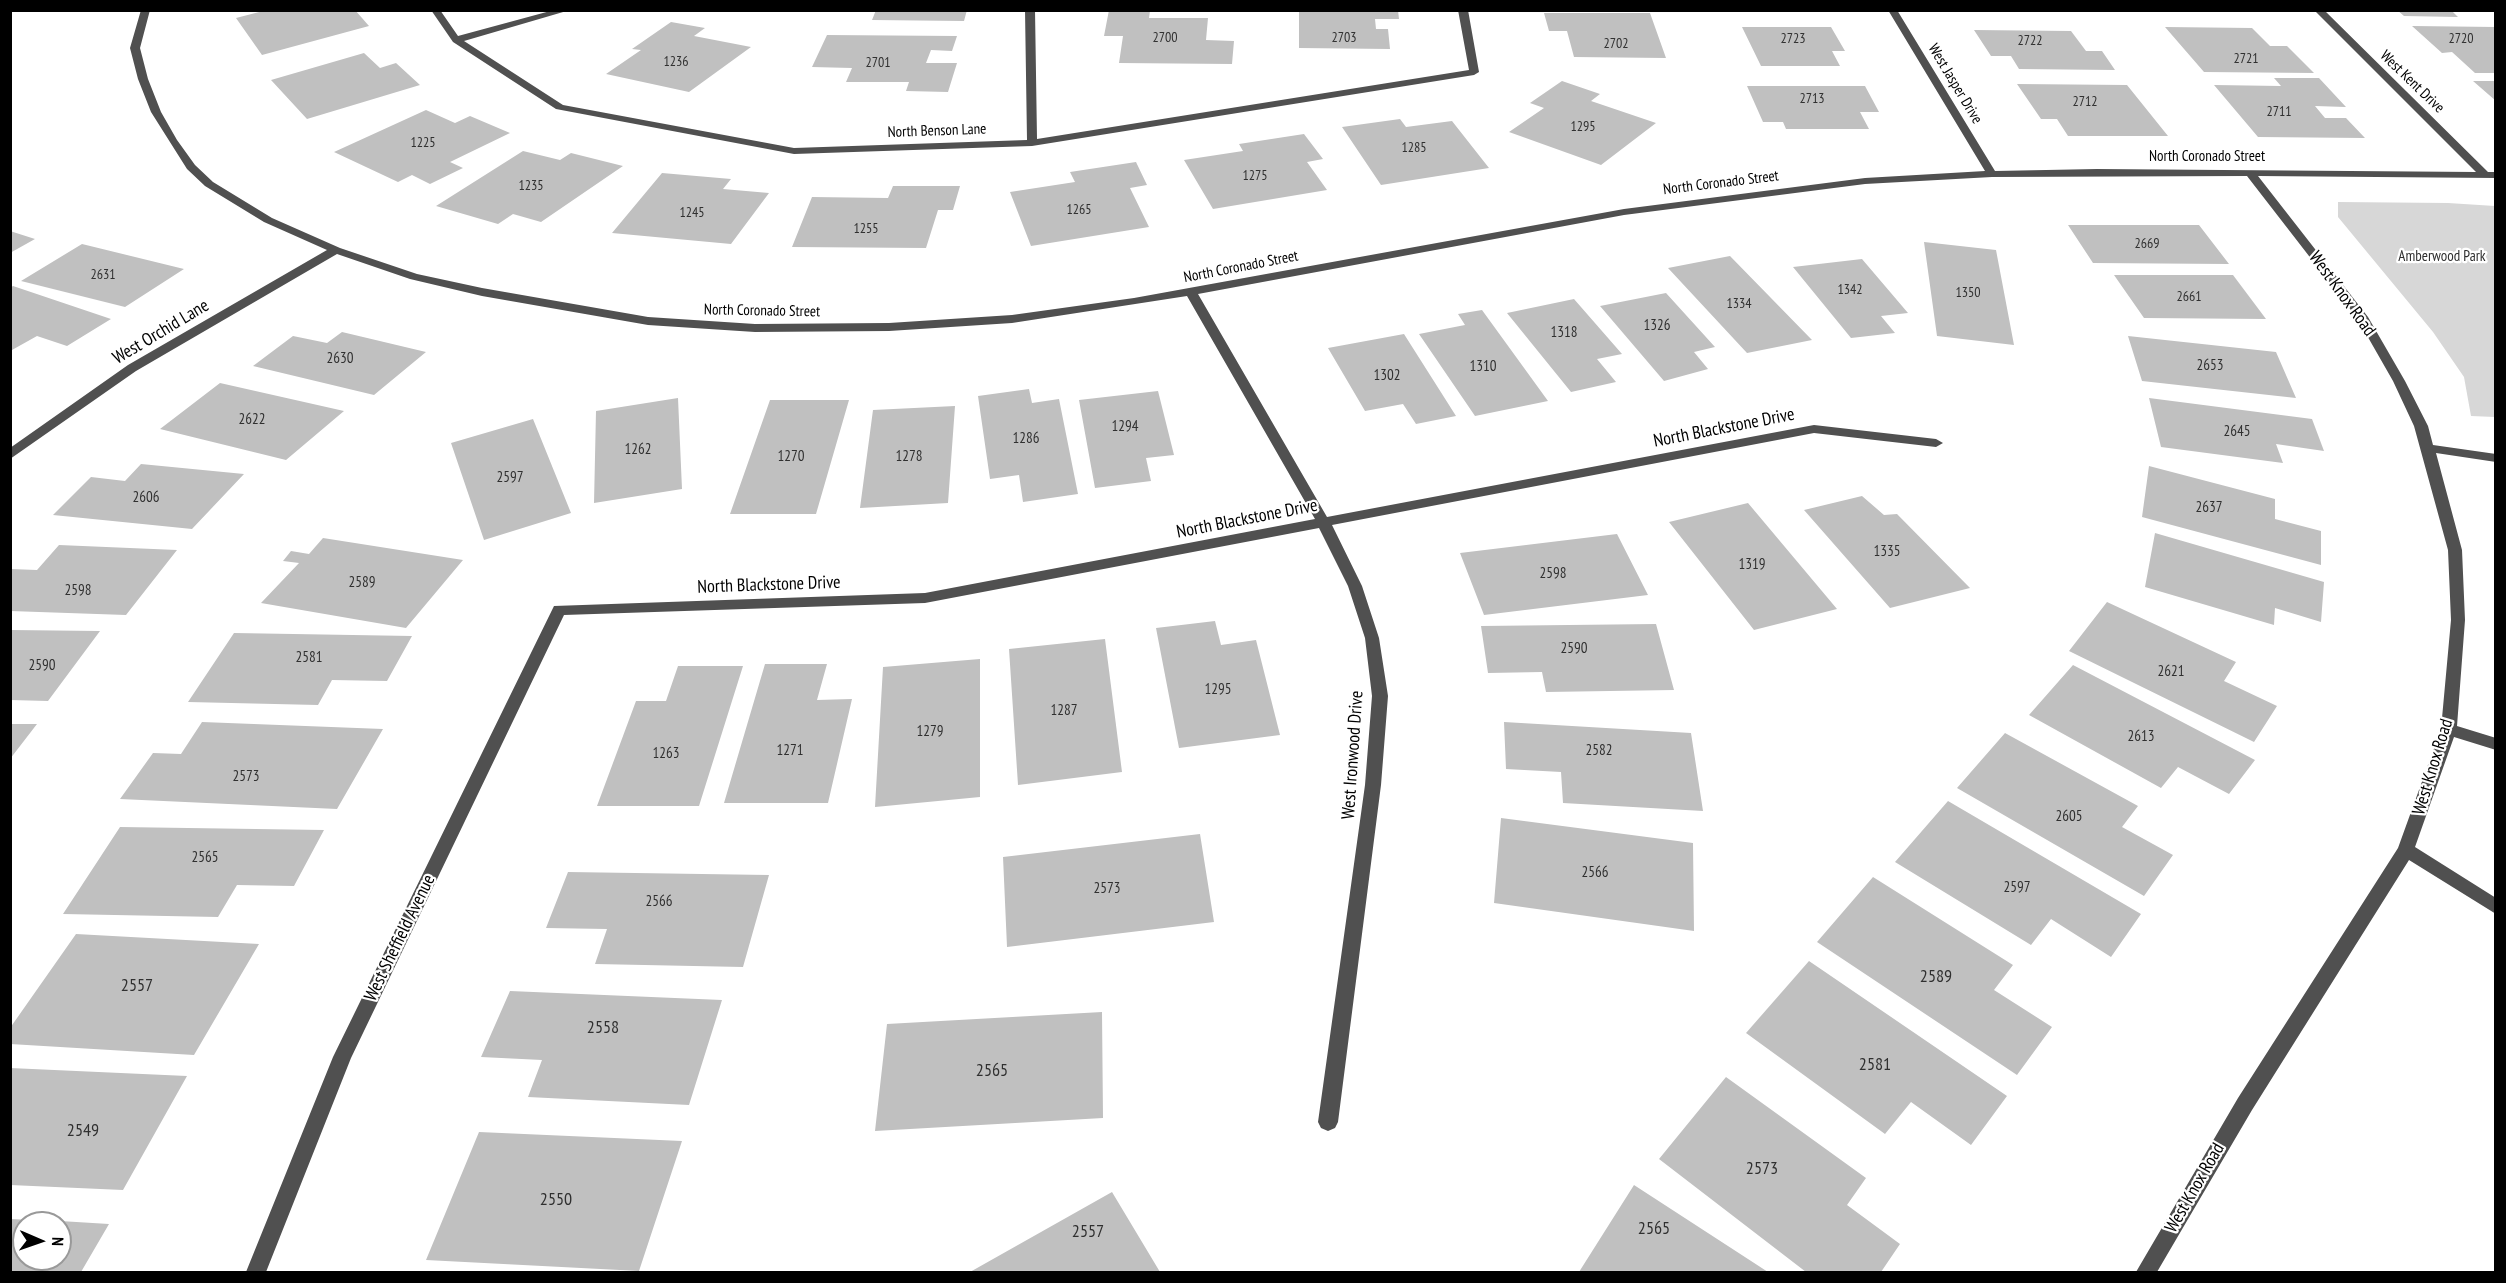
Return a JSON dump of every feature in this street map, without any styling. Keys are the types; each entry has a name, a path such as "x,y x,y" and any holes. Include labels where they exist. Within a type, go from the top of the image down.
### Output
{"street":[{"name":"North Coronado Street","path":"146,10 135,48 143,79 156,112 191,167 208,184 268,220 336,250 414,277 482,292 648,321 756,328 889,327 1012,319 1190,291 1624,212 1695,201 1865,181 1992,174 2250,172 2490,175"},
{"name":"North Benson Lane","path":"435,10 456,40 560,106 794,151 1032,143 1474,72 1463,10"},
{"path":"456,40 566,10"},
{"path":"1030,10 1032,143"},
{"name":"West Jasper Drive","path":"1892,10 1992,174"},
{"name":"West Kent Drive","path":"2318,10 2490,175"},
{"name":"West Knox Road","path":"2146,1272 2245,1104 2406,850 2449,729 2458,620 2455,550 2421,426 2400,381 2362,317 2250,172"},
{"name":"West Orchid Lane","path":"10,455 132,368 336,250"},
{"name":"West Ironwood Drive","path":"1190,291 1324,522 1355,586 1372,638 1380,696 1373,785 1328,1122"},
{"name":"North Blackstone Drive","path":"559,610 925,598 1814,429 1936,443"},
{"path":"2428,448 2496,458"},
{"name":"West Sheffield Avenue","path":"256,1272 342,1057 559,610"},
{"path":"2449,729 2496,744"},
{"path":"2406,850 2496,907"}],"green space":[{"name":"Amberwood Park","path":"2338,202 2448,203 2495,206 2495,417 2471,416 2464,377 2433,332 2338,217"}],"building":[{"path":"267,10 355,10 369,26 262,55 236,18"},
{"path":"876,10 967,10 964,21 872,20"},
{"path":"1109,10 1150,11 1149,18 1208,18 1206,40 1234,41 1232,64 1119,63 1123,36 1104,36"},
{"path":"1299,10 1398,10 1399,19 1375,19 1376,29 1388,29 1390,49 1299,48"},
{"path":"2397,10 2451,10 2458,17 2404,16"},
{"path":"1544,13 1650,13 1666,58 1574,57 1567,31 1549,31"},
{"path":"671,22 705,28 694,36 751,47 689,92 606,74 641,50 632,49"},
{"path":"2412,26 2496,27 2496,73 2475,73 2452,52 2442,53"},
{"path":"1742,27 1831,27 1845,51 1832,51 1840,66 1761,66"},
{"path":"2165,27 2252,28 2270,46 2287,46 2314,73 2204,72"},
{"path":"1974,30 2071,31 2086,51 2102,51 2115,70 2019,69 2011,56 1991,56"},
{"path":"827,35 957,36 952,51 931,50 926,63 957,63 948,92 906,91 909,82 846,82 852,68 812,67"},
{"path":"364,53 380,68 396,63 420,85 307,119 271,80"},
{"path":"2274,78 2319,78 2346,107 2315,106 2325,118 2346,118 2365,138 2258,137 2214,85 2281,86"},
{"path":"1562,81 1600,94 1591,101 1656,123 1601,165 1509,132 1544,108 1530,103"},
{"path":"2473,81 2496,81 2496,101"},
{"path":"2017,84 2127,85 2168,136 2068,136 2057,119 2041,119"},
{"path":"1747,86 1865,86 1879,112 1860,112 1869,129 1786,129 1783,122 1763,122"},
{"path":"426,110 455,123 470,116 510,133 450,162 463,168 430,184 412,175 398,182 334,152"},
{"path":"1400,119 1406,127 1452,121 1489,168 1381,185 1342,127"},
{"path":"1304,134 1323,159 1307,162 1327,190 1213,209 1184,160 1243,151 1239,144"},
{"path":"523,151 560,160 571,153 623,166 541,222 513,214 498,224 436,206"},
{"path":"1136,162 1147,185 1130,188 1149,227 1031,246 1010,192 1075,182 1070,172"},
{"path":"662,173 731,179 723,189 769,193 731,244 612,233"},
{"path":"893,186 960,186 953,210 938,210 926,248 792,247 812,197 888,198"},
{"path":"2068,225 2199,225 2229,264 2093,263"},
{"path":"10,231 35,239 10,253"},
{"path":"1924,242 1996,250 2014,345 1937,336"},
{"path":"82,244 184,269 125,307 21,281"},
{"path":"1730,256 1812,340 1747,353 1668,268"},
{"path":"1862,259 1908,313 1881,316 1895,333 1851,338 1793,267"},
{"path":"2114,275 2233,275 2266,319 2144,318"},
{"path":"13,286 111,319 67,346 37,336 12,350 10,288"},
{"path":"1666,293 1715,347 1694,352 1708,369 1664,381 1600,306"},
{"path":"1574,299 1622,354 1597,359 1616,382 1571,392 1507,313"},
{"path":"1482,310 1548,401 1475,416 1419,334 1465,325 1458,314"},
{"path":"342,332 426,352 374,395 253,366 293,336 327,343"},
{"path":"1404,334 1456,416 1416,424 1403,404 1365,411 1328,348"},
{"path":"2128,336 2276,352 2296,398 2142,381"},
{"path":"220,383 344,411 286,460 160,429"},
{"path":"1029,389 1032,403 1059,399 1078,494 1023,502 1019,475 990,479 978,396"},
{"path":"1158,391 1174,455 1146,458 1151,481 1095,488 1079,400"},
{"path":"678,398 682,489 594,503 596,411"},
{"path":"2149,398 2312,419 2324,451 2276,444 2283,463 2161,447"},
{"path":"770,400 849,400 816,514 730,514"},
{"path":"955,406 948,503 860,508 873,410"},
{"path":"533,419 571,513 484,540 451,443"},
{"path":"141,464 244,474 192,529 53,515 91,477 125,481"},
{"path":"2149,466 2275,499 2275,519 2321,531 2321,565 2142,517"},
{"path":"1862,496 1884,515 1897,514 1970,588 1890,608 1804,510"},
{"path":"1748,503 1837,609 1754,630 1669,522"},
{"path":"2155,533 2324,582 2321,622 2275,608 2274,625 2145,587"},
{"path":"1617,534 1648,595 1484,615 1460,553"},
{"path":"323,538 463,560 406,628 261,603 299,563 283,561 291,551 309,554"},
{"path":"59,545 177,550 126,615 10,611 10,569 37,570"},
{"path":"2107,602 2236,662 2224,681 2277,706 2254,742 2069,651"},
{"path":"1215,621 1221,645 1256,640 1280,735 1179,748 1156,628"},
{"path":"1656,624 1674,690 1546,692 1542,672 1488,673 1481,626"},
{"path":"10,630 100,631 48,701 10,700"},
{"path":"234,633 412,636 387,681 332,680 318,705 188,702"},
{"path":"1105,639 1122,772 1018,785 1009,649"},
{"path":"980,659 980,797 875,807 883,667"},
{"path":"765,664 827,664 817,700 852,699 828,803 724,803"},
{"path":"2073,665 2255,760 2229,794 2178,767 2161,788 2029,715"},
{"path":"678,666 743,666 699,806 597,806 636,701 666,701"},
{"path":"202,722 383,729 337,809 120,799 153,753 181,754"},
{"path":"1504,722 1691,733 1703,811 1563,803 1561,772 1506,769"},
{"path":"10,724 37,724 10,759"},
{"path":"2005,733 2138,806 2122,827 2173,855 2144,896 1957,788"},
{"path":"1948,801 2141,914 2111,957 2051,919 2031,945 1895,862"},
{"path":"1501,818 1693,843 1694,931 1494,903"},
{"path":"120,827 324,830 294,886 237,885 218,917 63,914"},
{"path":"1200,834 1214,922 1007,947 1003,857"},
{"path":"568,872 769,875 743,967 595,964 607,929 546,928"},
{"path":"1873,877 2013,965 1994,990 2052,1027 2017,1075 1817,942"},
{"path":"76,934 259,944 194,1055 10,1044 10,1028"},
{"path":"1809,961 2007,1096 1971,1145 1911,1102 1885,1134 1746,1033"},
{"path":"510,991 722,1000 689,1105 528,1097 542,1060 481,1057"},
{"path":"1102,1012 1103,1118 875,1131 887,1024"},
{"path":"10,1068 187,1076 123,1190 10,1185"},
{"path":"1726,1077 1866,1178 1847,1205 1900,1244 1881,1272 1806,1272 1659,1159"},
{"path":"479,1132 682,1141 639,1271 426,1260"},
{"path":"1634,1185 1768,1272 1579,1272"},
{"path":"1112,1192 1160,1272 970,1272"},
{"path":"10,1219 12,1219 12,1271 72,1271 72,1222 109,1224 81,1272 10,1272"}]}
